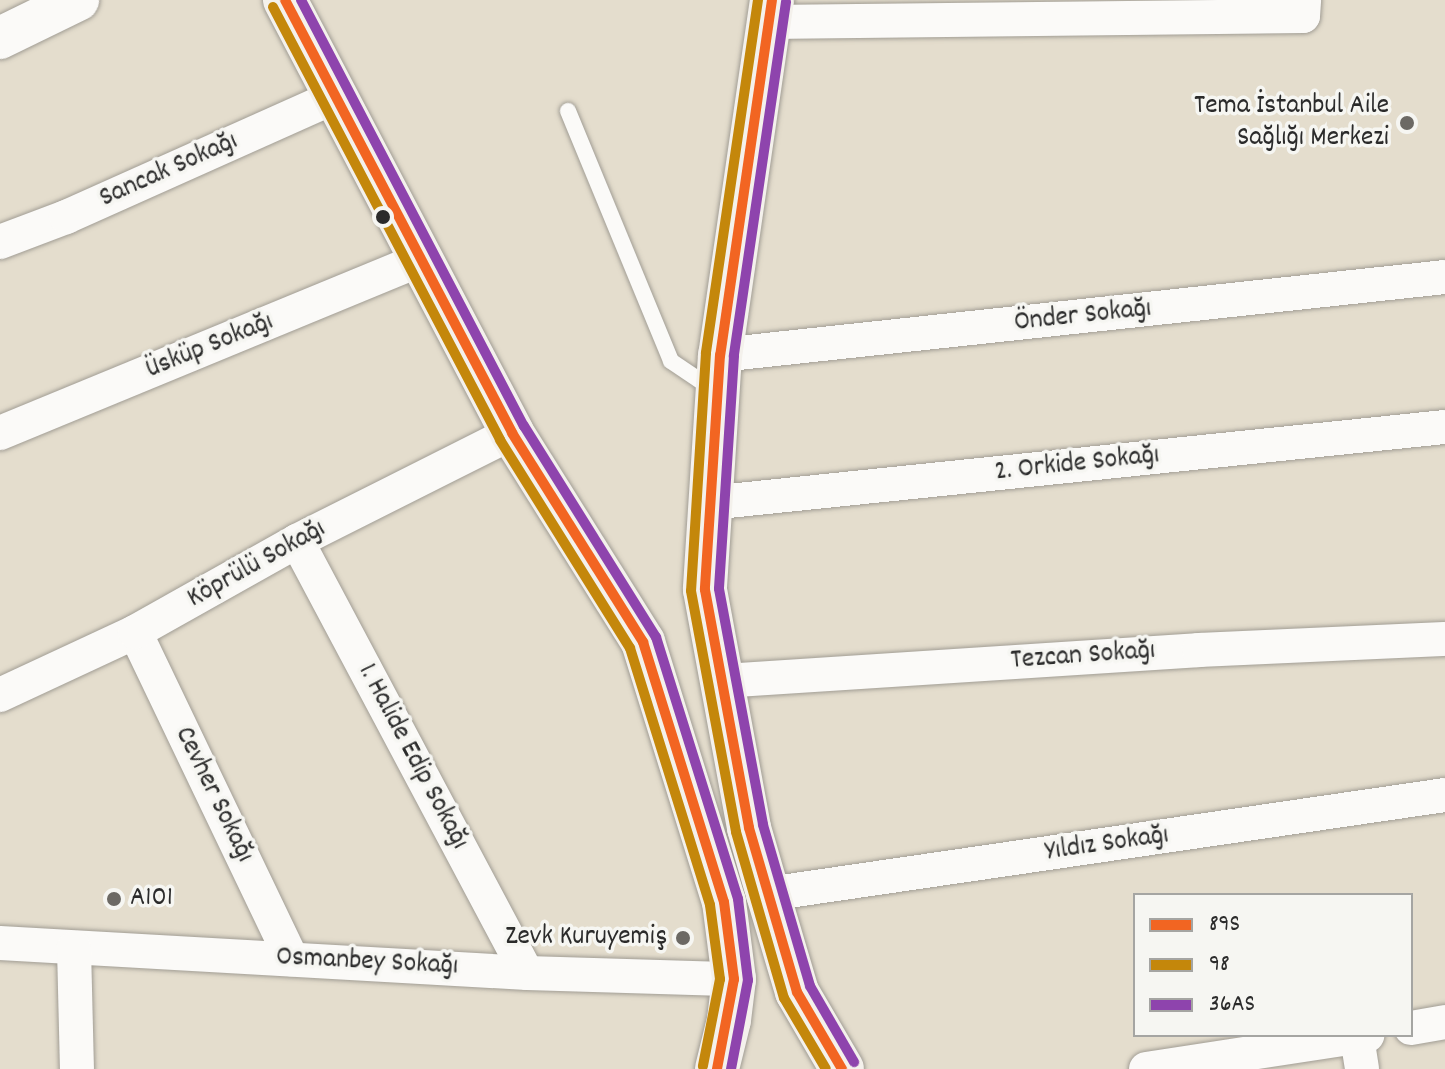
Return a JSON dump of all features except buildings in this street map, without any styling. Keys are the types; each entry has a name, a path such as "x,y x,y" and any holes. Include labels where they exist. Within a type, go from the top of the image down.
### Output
{"main road":[{"path":"285,0 512,433 643,642 724,902 732,999 717,1069"},
{"path":"770,11 718,374 705,590 749,828 797,992 842,1069"},
{"path":"732,999 756,1004 778,1002 805,1010"}],"street":[{"path":"0,38 78,0"},
{"path":"770,11 1303,16 1304,0"},
{"name":"Sancak Sokağı","path":"0,242 66,217 336,96"},
{"name":"Üsküp Sokağı","path":"0,433 419,260"},
{"name":"Önder Sokağı","path":"718,374 1445,277"},
{"name":"2. Orkide Sokağı","path":"709,503 1445,427"},
{"name":"Köprülü Sokağı","path":"0,695 135,632 297,541 512,433"},
{"name":"1. Halide Edip Sokağı","path":"297,541 527,973"},
{"name":"Cevher Sokağı","path":"135,632 292,959"},
{"name":"Tezcan Sokağı","path":"722,681 1199,650 1445,639"},
{"name":"Yıldız Sokağı","path":"768,894 1445,795"},
{"name":"Osmanbey Sokağı","path":"0,943 527,973 732,999"},
{"path":"74,948 77,1069"},
{"path":"1413,1028 1445,1022"},
{"path":"1146,1069 1362,1047"}],"lane":[{"path":"568,111 671,361 718,374"}],"transit line":[{"name":"89S","path":"285,0 512,433 643,642 724,902 734,979 717,1069"},
{"name":"36AS","path":"301,0 524,426 656,637 738,899 748,980 731,1069"},
{"name":"98","path":"758,0 706,353 691,591 736,832 784,998 826,1069"},
{"name":"89S","path":"772,0 720,355 705,590 749,828 797,992 842,1069"},
{"name":"36AS","path":"786,2 734,356 719,589 763,825 810,986 854,1062"},
{"name":"98","path":"273,7 500,440 630,648 710,905 720,979 703,1066"}],"place":[{"name":"Tema İstanbul Aile Sağlığı Merkezi","path":"1407,123"},
{"name":"A101","path":"114,899"},
{"name":"Zevk Kuruyemiş","path":"683,938"}]}
